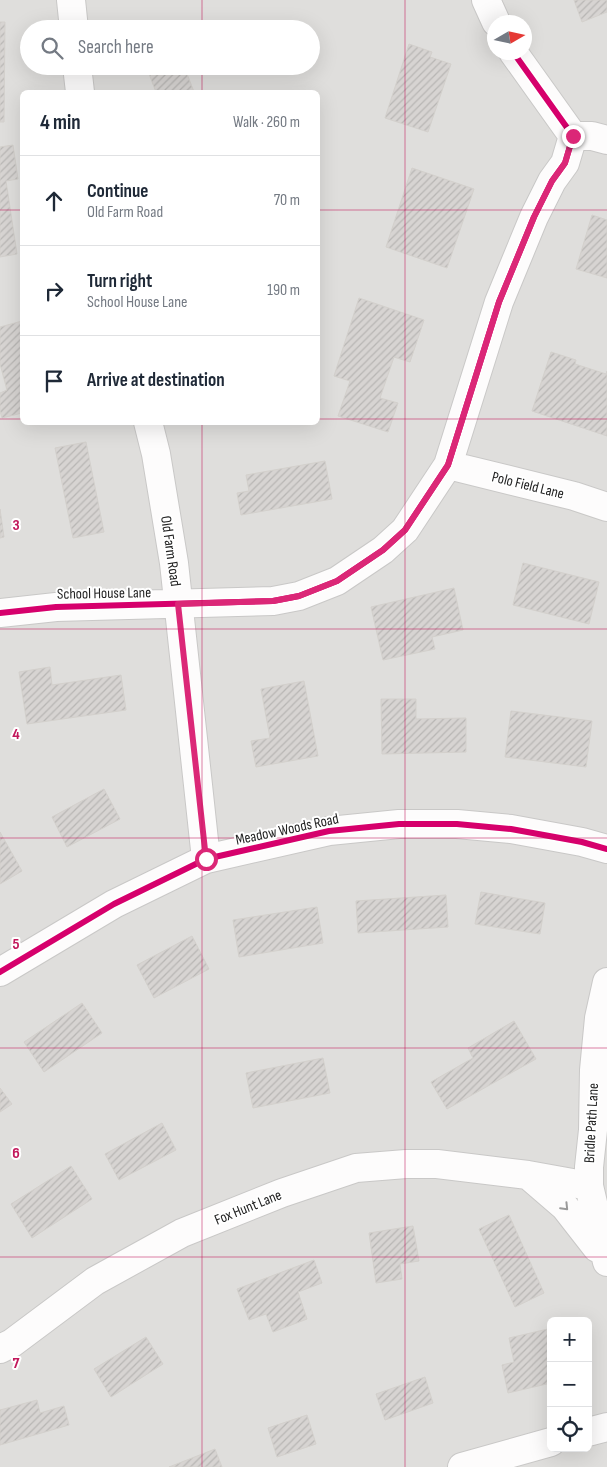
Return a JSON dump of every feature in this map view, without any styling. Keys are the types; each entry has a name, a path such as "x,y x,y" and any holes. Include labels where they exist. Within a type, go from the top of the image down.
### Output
{"street":[{"path":"71,0 73,20"},
{"path":"486,0 493,15"},
{"path":"520,60 573,136 592,136 607,140"},
{"path":"79,75 80,90"},
{"name":"School House Lane","path":"0,612 56,607 273,601 299,596 337,581 383,550 405,530 448,465 499,302 534,217 552,181 565,163 573,136"},
{"name":"Old Farm Road","path":"149,425 156,454 174,563 206,859"},
{"name":"Polo Field Lane","path":"448,465 574,496 607,507"},
{"name":"Meadow Woods Road","path":"0,972 114,904 206,859 329,830 399,824 457,824 512,829 582,842 607,849"},
{"name":"Bridle Path Lane","path":"607,982 599,1018 594,1070 593,1130 588,1186 607,1262"},
{"name":"Fox Hunt Lane","path":"0,1349 12,1343 95,1281 182,1233 282,1193 356,1168 406,1164 437,1164 528,1175 588,1186"},
{"path":"528,1175 570,1212 607,1262"},
{"path":"592,1431 607,1427"},
{"path":"462,1467 547,1443"}],"shaded area":[{"path":"0,0 607,0 607,1467 0,1467"}],"building":[{"path":"574,0 607,0 607,12 582,22"},
{"path":"0,22 5,22 4,122 0,122"},
{"path":"409,44 432,52 430,57 451,64 428,132 385,118"},
{"path":"149,75 187,75 193,90 155,90"},
{"path":"13,145 18,179 6,181 17,254 0,257 0,147"},
{"path":"412,168 474,189 447,268 386,247"},
{"path":"592,215 607,220 607,278 576,269"},
{"path":"359,298 424,320 410,362 394,357 380,398 398,403 388,432 338,416 350,381 334,376"},
{"path":"20,322 20,414 2,418 0,393 7,390 0,364 0,327"},
{"path":"551,352 576,360 575,364 606,374 607,371 607,436 532,411"},
{"path":"86,442 104,532 73,538 55,448"},
{"path":"325,461 332,499 241,515 237,493 249,491 246,475"},
{"path":"0,509 4,537 0,538"},
{"path":"523,563 599,582 589,624 513,605"},
{"path":"454,588 463,630 432,637 435,649 383,660 371,607"},
{"path":"50,667 52,685 121,675 126,710 27,724 19,672"},
{"path":"304,681 318,756 256,767 251,741 270,738 261,689"},
{"path":"381,699 416,699 416,719 466,718 466,752 382,754"},
{"path":"511,711 592,721 586,767 505,757"},
{"path":"104,789 120,819 67,847 52,817"},
{"path":"0,832 22,871 0,884"},
{"path":"481,892 545,903 540,934 475,924"},
{"path":"446,895 448,927 358,933 356,901"},
{"path":"317,907 323,943 239,957 233,920"},
{"path":"192,936 209,969 154,998 137,965"},
{"path":"82,1003 102,1033 44,1072 24,1042"},
{"path":"514,1021 536,1059 447,1109 431,1082 473,1058 468,1048"},
{"path":"323,1058 330,1093 253,1108 246,1073"},
{"path":"0,1088 12,1104 0,1112"},
{"path":"162,1123 176,1150 119,1180 105,1154"},
{"path":"71,1166 92,1199 32,1238 11,1204"},
{"path":"509,1215 544,1293 515,1307 479,1229"},
{"path":"413,1226 419,1261 400,1264 402,1279 376,1283 369,1233"},
{"path":"314,1260 322,1283 298,1292 307,1319 273,1332 266,1314 249,1320 237,1289"},
{"path":"547,1329 547,1384 508,1393 502,1365 514,1362 509,1338"},
{"path":"146,1337 163,1364 111,1397 94,1369"},
{"path":"425,1377 433,1403 385,1420 376,1394"},
{"path":"37,1400 40,1413 64,1406 69,1425 0,1445 0,1410"},
{"path":"307,1415 316,1444 277,1457 268,1428"},
{"path":"215,1449 222,1467 169,1467"}],"cycle path":[{"path":"0,613 56,607 273,601 299,596 337,581 383,550 405,530 448,465 499,302 534,217 552,181 565,163 573,136 519,60"},
{"path":"0,972 114,904 206,859 329,831 399,824 457,824 511,829 582,842 607,849"}],"route":[{"path":"206,859 178,604 273,601 299,596 337,581 383,550 405,530 448,465 499,302 534,217 552,181 565,163 573,136"}]}
